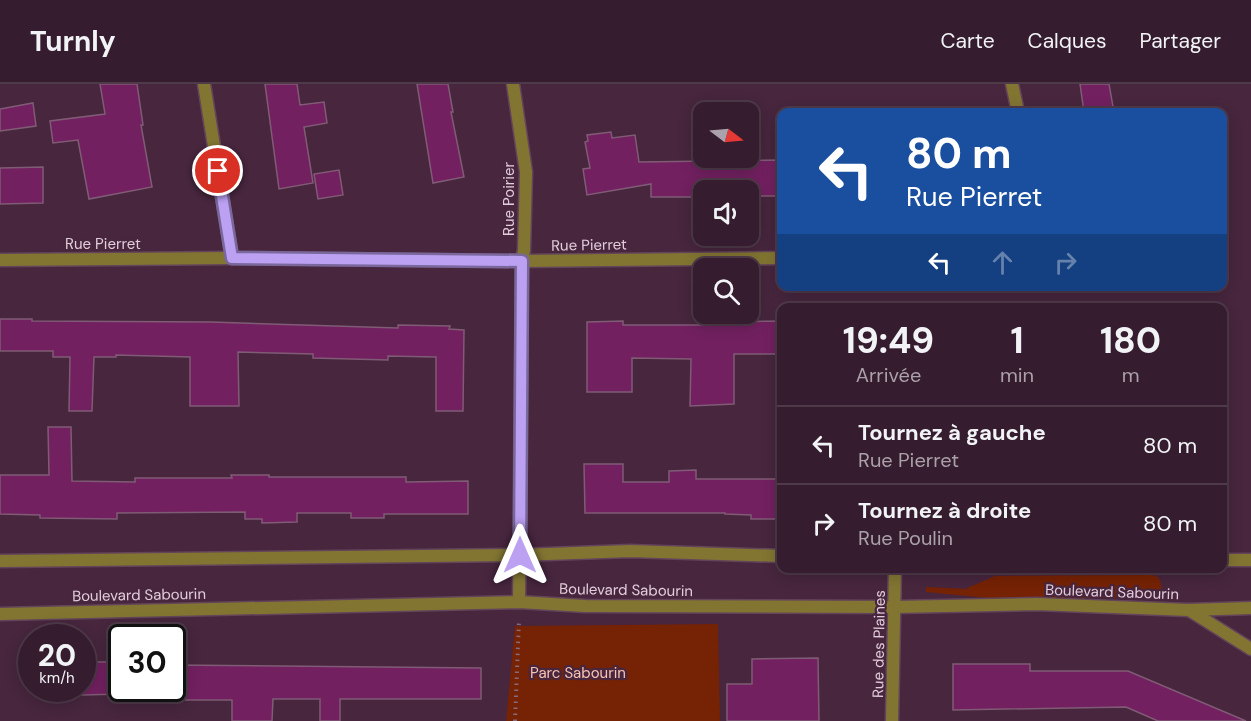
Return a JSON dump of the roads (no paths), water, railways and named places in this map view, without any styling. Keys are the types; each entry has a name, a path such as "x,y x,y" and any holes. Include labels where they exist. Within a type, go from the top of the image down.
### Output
{"street":[{"path":"204,84 232,258"},
{"name":"Rue Poirier","path":"513,84 526,172 522,261 519,602"},
{"path":"1012,84 1017,108"},
{"name":"Rue Pierret","path":"0,260 232,258 522,261 777,258"},
{"path":"0,561 520,555 630,551 777,556"},
{"path":"1227,560 1251,560"},
{"name":"Rue des Plaines","path":"892,721 895,573"},
{"name":"Boulevard Sabourin","path":"0,614 519,602 585,606 895,607 1036,604 1188,610 1251,608"},
{"path":"1188,610 1251,649"}],"park label":[{"name":"Parc Sabourin","path":"578,673"}]}
